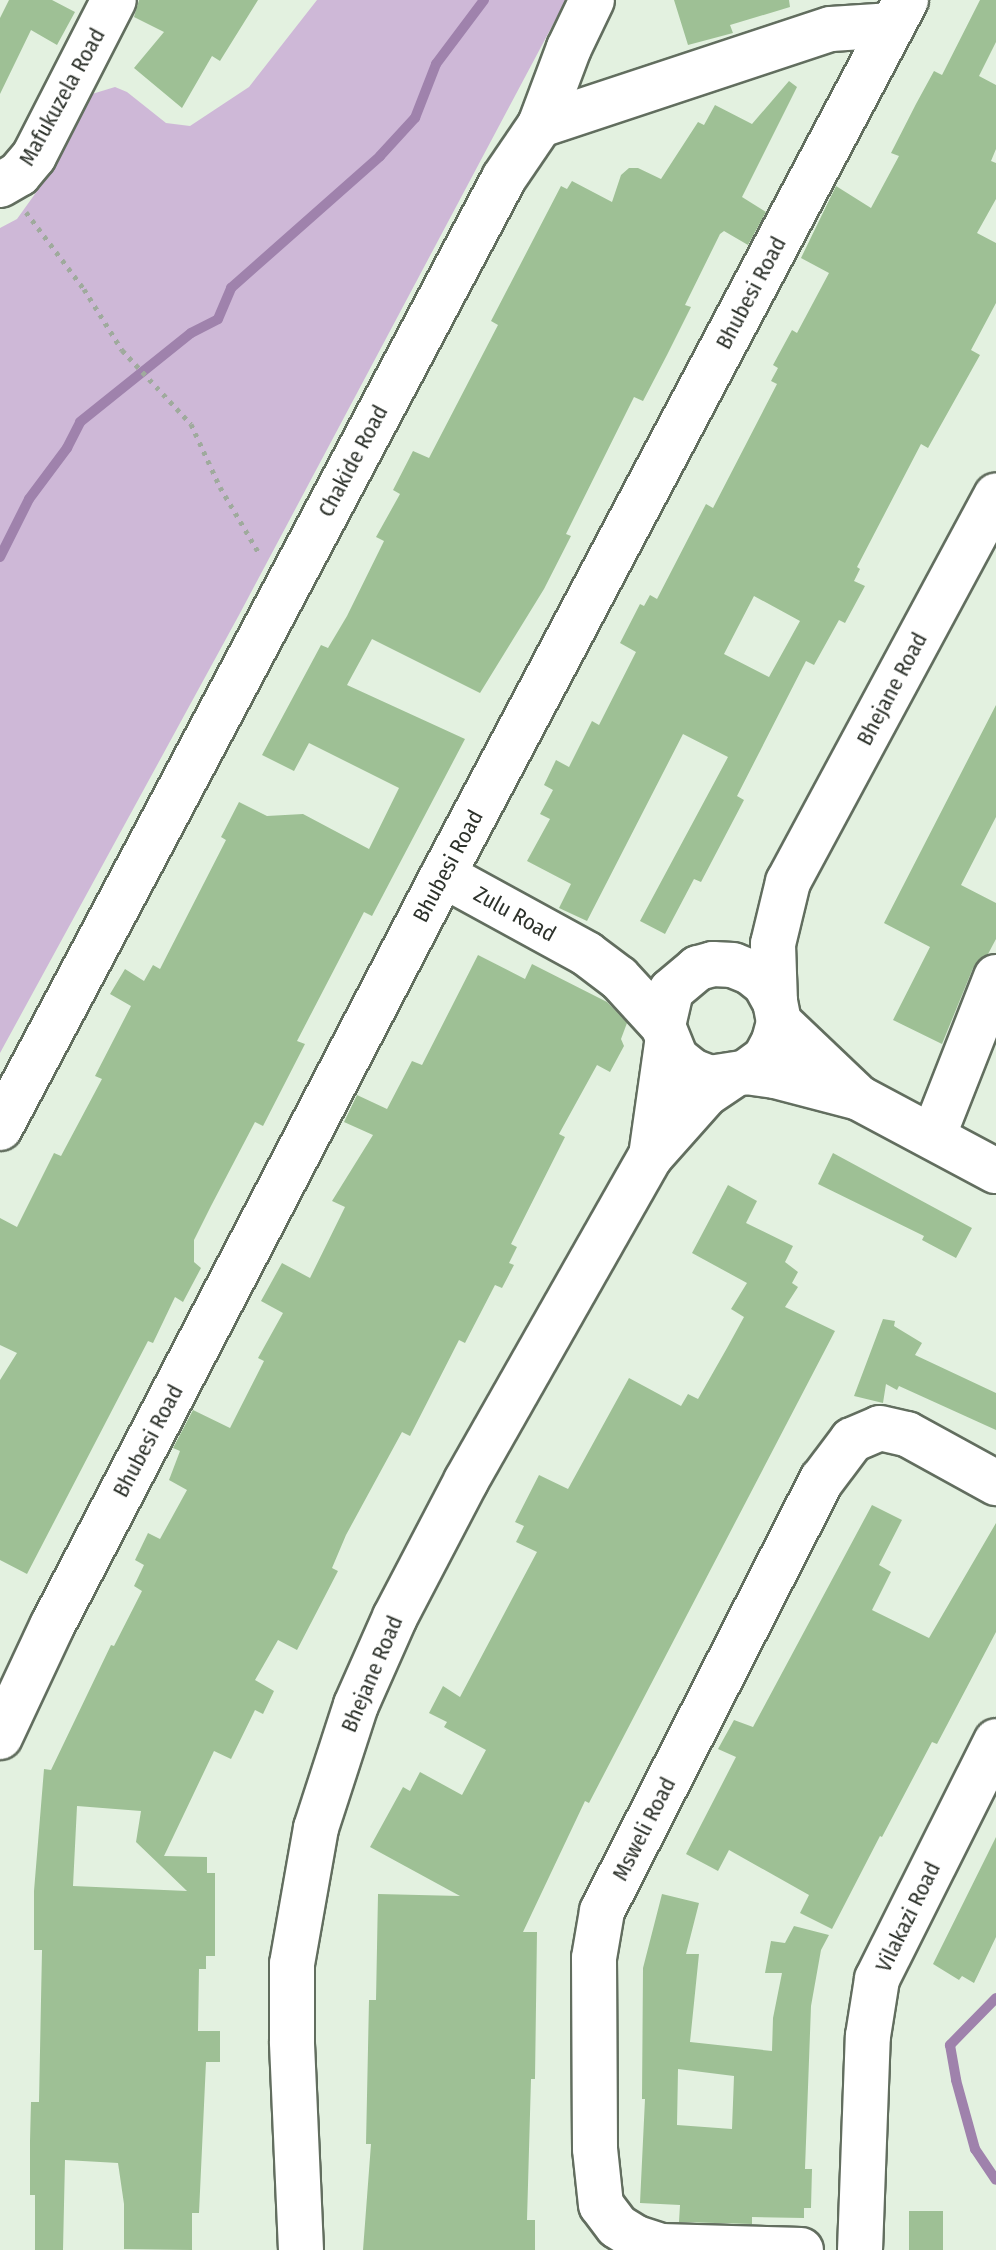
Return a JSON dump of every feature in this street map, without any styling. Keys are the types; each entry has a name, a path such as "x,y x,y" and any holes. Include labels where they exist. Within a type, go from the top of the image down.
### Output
{"street":[{"name":"Mafukuzela Road","path":"7,182 34,156 114,0"},
{"name":"Chakide Road","path":"0,1128 504,178 540,125 569,48 592,0"},
{"path":"540,125 831,29 900,12"},
{"name":"Bhubesi Road","path":"0,1737 52,1626 443,875 900,12"},
{"name":"Bhejane Road","path":"777,1012 773,944 788,882 996,495"},
{"name":"Zulu Road","path":"443,875 587,954 619,978 665,1034"},
{"name":"Bhejane Road","path":"705,966 788,882"},
{"name":"Zulu Road","path":"587,954 653,968 705,966"},
{"path":"859,1098 777,1012 765,984 750,972 733,965 705,966 671,991 665,1034 676,1058 692,1071 710,1078 775,1076 859,1098 996,1171"},
{"path":"933,1137 996,977"},
{"path":"738,1075 765,1058 777,1012"},
{"name":"Bhejane Road","path":"651,1156 665,1034"},
{"name":"Bhejane Road","path":"301,2250 292,1964 316,1828 356,1705 402,1604 466,1481 651,1156 706,1094 738,1075"},
{"name":"Msweli Road","path":"801,2250 661,2246 636,2238 617,2226 601,2205 595,2149 594,1958 602,1911 822,1480 852,1440 880,1428 900,1432 940,1449 996,1483"},
{"name":"Vilakazi Road","path":"860,2250 868,2036 877,1979 996,1741"}],"path":[{"path":"7,182 27,214 84,289 122,350 191,424 220,487 283,594"}],"shaded area":[{"path":"317,0 566,0 239,615 0,1053 0,228 17,219 45,180 92,94 115,87 127,92 166,123 190,126 249,87"}],"building":[{"path":"9,0 52,0 75,12 57,45 31,30 0,94 0,18"},
{"path":"139,0 258,0 220,61 212,56 182,108 134,68 164,32 134,17"},
{"path":"674,0 789,0 790,7 730,25 733,33 688,45"},
{"path":"980,0 996,0 996,42 979,76 996,85 996,149 991,161 996,163 996,199 977,233 996,243 996,303 971,350 980,355 928,448 921,444 857,567 860,569 854,581 865,586 845,623 839,620 814,665 806,661 737,796 744,800 701,882 694,879 665,934 640,921 728,757 683,734 587,921 559,908 571,884 527,861 550,819 540,814 553,790 544,785 556,760 569,767 592,721 599,725 636,652 620,643 640,604 644,606 650,595 657,599 706,504 713,508 777,384 771,381 778,368 773,365 792,330 797,333 829,273 801,258 836,186 871,208 899,156 891,153 916,104 934,71 942,75","holes":["754,596 800,621 769,677 724,654"]},
{"path":"789,81 797,87 742,197 766,212 748,245 724,231 720,234 685,305 691,307 643,401 634,397 566,534 571,536 544,589 480,693 372,639 347,685 465,739 372,916 364,912 297,1041 305,1044 263,1126 255,1122 211,1206 194,1240 194,1262 201,1268 183,1302 175,1297 153,1343 148,1341 27,1574 0,1560 0,1380 17,1353 0,1345 0,1218 17,1227 54,1153 61,1156 102,1079 95,1076 131,1006 110,994 125,969 144,981 153,965 160,969 226,840 221,837 239,802 267,816 303,814 369,849 399,788 309,743 294,771 262,755 321,645 328,648 347,616 384,541 376,537 400,494 393,490 413,451 429,458 498,325 491,321 561,186 567,189 572,181 612,202 621,175 629,168 638,168 661,179 698,122 704,125 715,105 752,124"},
{"path":"996,705 996,817 961,885 996,903 996,939 988,954 973,968 942,1044 893,1020 930,947 884,923"},
{"path":"478,955 525,979 532,964 607,1002 627,1023 621,1039 624,1046 610,1072 597,1065 559,1134 565,1137 511,1244 517,1247 509,1263 514,1265 502,1288 495,1285 465,1343 459,1340 410,1436 402,1432 346,1535 332,1568 338,1571 297,1650 278,1640 255,1680 274,1691 263,1714 255,1710 231,1759 214,1751 164,1856 207,1857 207,1873 215,1873 215,1956 206,1956 206,1969 199,1969 198,2031 220,2031 220,2062 206,2062 199,2213 192,2213 192,2250 124,2249 124,2204 118,2163 65,2160 63,2250 35,2250 35,2195 30,2195 30,2141 31,2102 39,2102 42,1950 34,1950 34,1891 44,1769 51,1770 111,1645 114,1646 142,1591 134,1586 144,1565 135,1560 148,1533 160,1539 187,1490 169,1480 180,1451 173,1448 193,1410 230,1428 264,1361 258,1358 283,1313 261,1301 282,1263 310,1278 345,1207 332,1201 373,1135 344,1122 357,1095 387,1109 412,1061 422,1065","holes":["77,1806 141,1811 136,1842 187,1891 73,1886"]},
{"path":"833,1153 972,1228 956,1258 922,1240 924,1236 818,1184"},
{"path":"728,1185 757,1201 746,1223 793,1246 785,1262 798,1272 792,1283 798,1287 785,1307 835,1331 589,1803 585,1801 523,1932 537,1932 535,2079 531,2079 527,2220 535,2220 535,2250 363,2250 371,2144 366,2144 369,2000 376,2000 378,1894 460,1896 370,1847 403,1787 410,1791 420,1772 462,1795 486,1750 444,1727 447,1722 429,1713 443,1686 460,1697 537,1552 516,1542 524,1526 515,1522 539,1475 568,1489 629,1378 681,1406 688,1394 698,1399 744,1317 731,1309 747,1283 692,1253"},
{"path":"883,1319 895,1321 894,1326 922,1343 915,1355 996,1393 996,1430 899,1386 897,1390 886,1384 883,1403 854,1396"},
{"path":"872,1505 902,1520 879,1565 891,1572 872,1610 929,1638 996,1523 996,1632 937,1744 932,1742 880,1836 832,1929 800,1913 809,1895 729,1850 718,1871 686,1854 736,1757 718,1749 734,1720 753,1727"},
{"path":"996,1837 996,1937 974,1983 962,1976 959,1980 933,1964"},
{"path":"662,1894 699,1903 686,1954 699,1954 690,2042 772,2051 773,2018 782,1973 765,1973 771,1941 785,1943 794,1926 829,1935 821,1950 811,2006 805,2169 812,2169 811,2208 804,2208 804,2218 752,2217 752,2224 679,2222 680,2205 640,2203 645,2099 642,2099 643,1968","holes":["678,2069 734,2076 732,2129 677,2125"]},
{"path":"909,2211 943,2211 943,2250 909,2250"}],"waterway":[{"path":"0,557 29,499 67,448 80,422 191,333 218,319 231,288 380,156 415,118 436,64 484,0"},
{"path":"996,1998 950,2045 975,2149 996,2180"}]}
